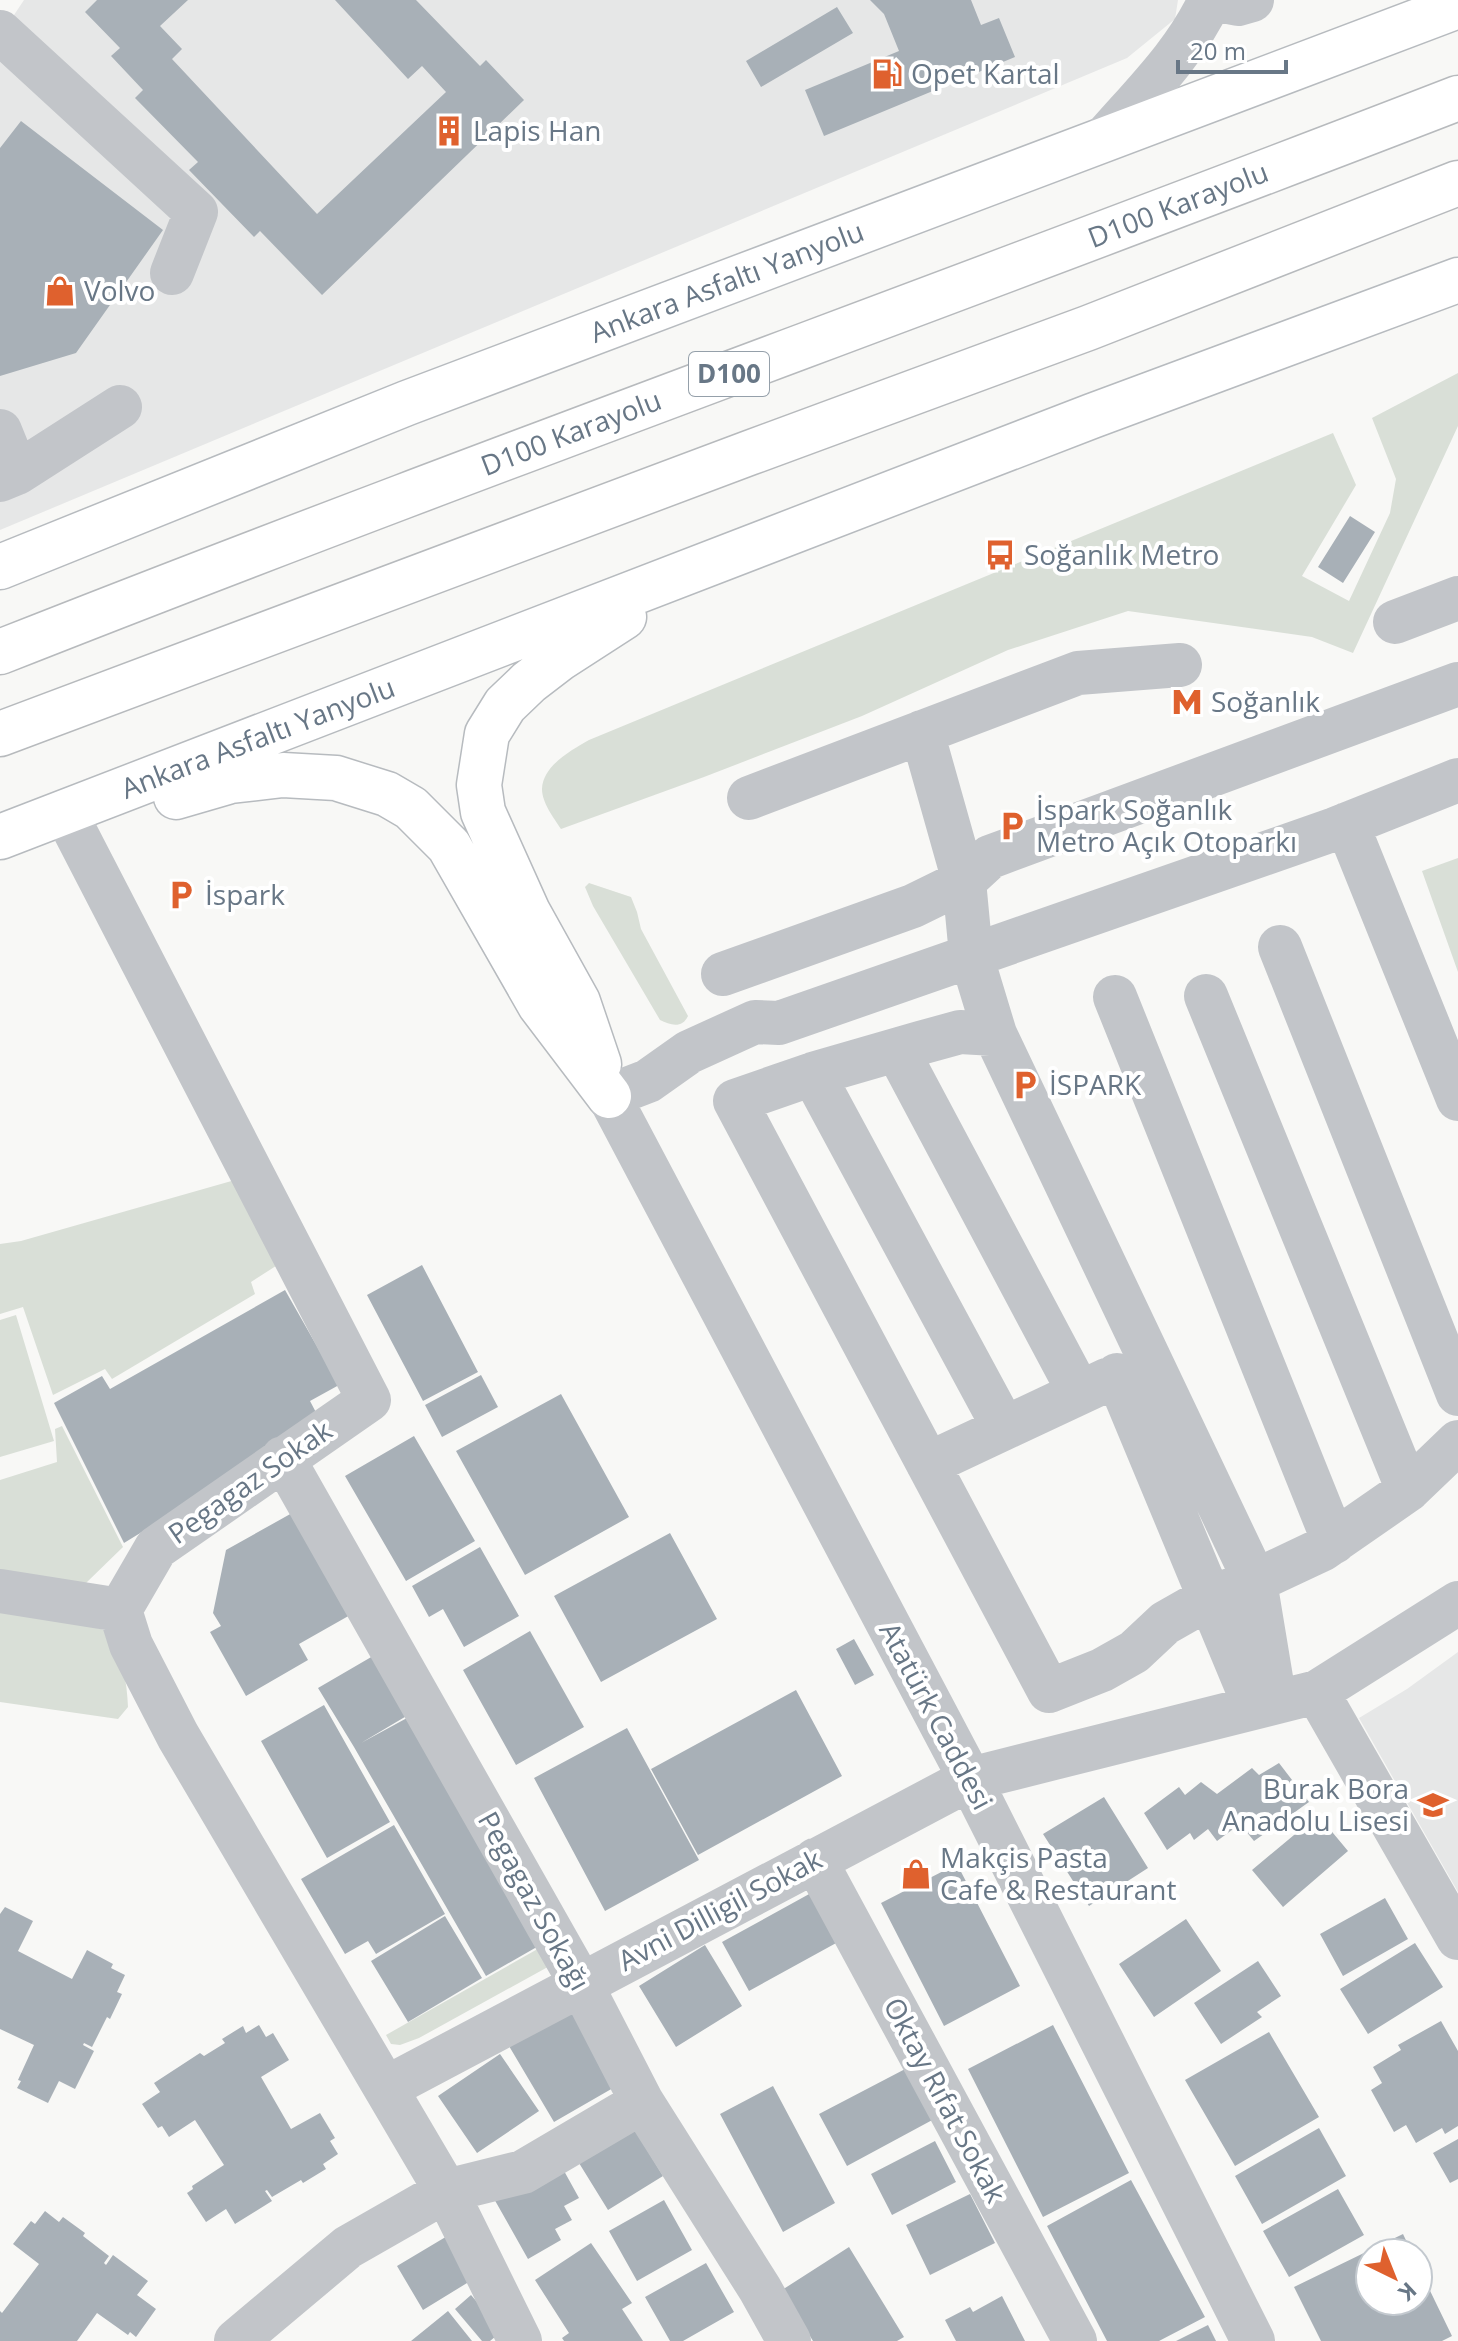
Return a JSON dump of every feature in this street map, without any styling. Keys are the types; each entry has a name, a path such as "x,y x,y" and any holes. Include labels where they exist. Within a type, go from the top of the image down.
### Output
{"main road":[{"name":"Ankara Asfaltı Yanyolu","path":"0,567 407,403 1458,6"},
{"name":"D100 Karayolu","path":"0,652 235,559 1458,98"},
{"path":"0,734 1088,328 1458,183"},
{"name":"Ankara Asfaltı Yanyolu","path":"0,837 1092,416 1458,280"},
{"path":"629,1089 528,912 483,812 479,785 481,762 487,734 505,705 529,682 559,659 703,567"},
{"path":"65,812 106,819 231,781 283,775 336,778 387,794 411,808 449,846 540,1005 629,1089"}],"street":[{"path":"1103,140 1183,49 1210,0"},
{"path":"1217,0 1238,4 1252,0"},
{"path":"0,32 196,212 172,273"},
{"path":"0,431 8,476 120,407"},
{"path":"1395,622 1458,598"},
{"path":"749,798 1078,673 1180,665"},
{"path":"723,974 913,906 964,881 990,857 1458,684"},
{"path":"922,732 964,881 971,955 995,1034 1115,1375 1209,1598 1265,1705"},
{"path":"629,1089 694,1075 765,1042 779,1023 1347,824 1458,780"},
{"name":"Pegagaz Sokak","path":"65,812 369,1400 156,1548 120,1610"},
{"path":"1347,824 1458,1099"},
{"path":"1280,947 1458,1394"},
{"path":"1206,996 1408,1490"},
{"path":"1115,997 1334,1542"},
{"path":"995,1034 960,1032 813,1074 735,1101 1049,1691 1102,1670 1134,1652 1165,1623 1209,1598 1255,1581 1334,1542 1408,1490 1458,1442"},
{"path":"897,1050 1255,1581 1265,1705"},
{"path":"813,1074 1004,1428"},
{"name":"Atatürk Caddesi","path":"629,1089 970,1779 1253,2341"},
{"path":"928,1464 1115,1375"},
{"name":"Pegagaz Sokağı","path":"283,1458 581,1984 642,2102 760,2289 786,2340"},
{"path":"0,1591 120,1610 131,1645 178,1736 446,2191 520,2341"},
{"name":"Avni Dilligil Sokak","path":"386,2088 970,1779 1317,1692 1458,1603"},
{"path":"1317,1692 1458,1938"},
{"name":"Oktay Rıfat Sokak","path":"815,1860 1075,2341"},
{"path":"236,2341 348,2247 446,2191 523,2172 642,2102"}],"shaded area":[{"path":"24,0 1178,0 1175,19 1127,58 0,530 0,36"},
{"path":"1458,373 1458,426 1353,653 1312,637 1128,611 1008,650 862,716 561,829 546,805 542,789 547,773 560,759 589,740 1333,433 1356,485 1302,576 1349,601 1390,513 1396,479 1372,418"},
{"path":"1458,858 1458,972 1422,871"},
{"path":"589,883 631,897 641,929 688,1016 682,1023 660,1020 593,906 585,887"},
{"path":"235,1180 279,1264 251,1282 255,1294 112,1379 105,1369 53,1395 23,1307 0,1314 0,1244 21,1241"},
{"path":"16,1315 54,1441 0,1457 0,1320"},
{"path":"62,1426 123,1547 86,1583 0,1572 0,1480 57,1462 55,1429"},
{"path":"0,1604 109,1631 120,1658 126,1687 128,1707 118,1719 0,1702"},
{"name":"Burak Bora Anadolu Lisesi","path":"1458,1652 1458,1892 1359,1718 1407,1689"},
{"path":"550,1942 555,1963 419,2038 400,2045 391,2044 386,2035"}],"building":[{"name":"Lapis Han","path":"97,0 188,0 160,26 182,49 172,59 317,214 446,92 422,66 408,79 335,0 416,0 480,66 486,60 524,100 322,295 260,231 254,237 189,170 198,162 135,98 143,90 111,56 120,48 85,12"},
{"path":"870,0 971,0 981,25 999,18 1015,57 824,136 805,90 899,51 884,14"},
{"path":"837,7 853,33 761,87 746,61"},
{"name":"Volvo","path":"21,121 163,230 76,353 0,376 0,148"},
{"path":"1350,516 1375,532 1343,583 1318,567"},
{"path":"422,1265 478,1372 423,1401 367,1295"},
{"path":"285,1290 339,1385 310,1401 321,1422 124,1543 54,1403 102,1376 110,1389"},
{"path":"481,1375 498,1407 442,1437 425,1405"},
{"path":"561,1394 629,1517 525,1575 456,1451"},
{"path":"414,1436 475,1541 406,1581 345,1476"},
{"path":"301,1508 359,1610 299,1644 308,1660 246,1696 210,1632 221,1626 213,1613 226,1550"},
{"path":"670,1533 717,1619 601,1682 554,1596"},
{"path":"480,1547 519,1616 464,1647 443,1609 429,1617 412,1586"},
{"path":"530,1631 584,1727 516,1765 463,1670"},
{"path":"854,1639 874,1675 855,1685 836,1649"},
{"path":"385,1649 420,1708 361,1743 418,1712 549,1940 486,1976 318,1688"},
{"path":"796,1690 842,1776 698,1855 651,1769"},
{"path":"324,1705 390,1822 327,1858 261,1741"},
{"path":"627,1728 699,1860 605,1911 534,1778"},
{"path":"1279,1763 1309,1802 1254,1841 1240,1824 1217,1841 1208,1829 1194,1840 1190,1833 1167,1850 1144,1813 1179,1787 1185,1795 1201,1782 1217,1794 1252,1768 1259,1775"},
{"path":"1104,1797 1148,1868 1089,1906 1043,1834"},
{"path":"1318,1815 1348,1851 1283,1907 1252,1870"},
{"path":"394,1825 445,1914 376,1954 368,1941 345,1954 301,1879"},
{"path":"957,1864 1020,1986 944,2026 881,1903"},
{"path":"811,1893 838,1942 749,1991 722,1942"},
{"path":"1385,1898 1408,1939 1343,1976 1320,1934"},
{"path":"5,1907 33,1921 18,1951 72,1979 87,1950 113,1964 111,1968 125,1975 117,1992 122,1994 110,2019 107,2017 92,2047 83,2045 94,2051 75,2089 59,2081 48,2103 17,2088 34,2045 0,2029 0,1914"},
{"path":"445,1916 482,1978 408,2022 371,1961"},
{"path":"1186,1919 1221,1971 1154,2017 1119,1964"},
{"path":"1415,1943 1443,1987 1368,2034 1340,1989"},
{"path":"705,1945 742,2006 676,2047 639,1986"},
{"path":"1258,1961 1281,1996 1257,2012 1262,2017 1221,2044 1194,2003"},
{"path":"575,2008 620,2084 554,2122 509,2046"},
{"path":"1441,2021 1458,2051 1458,2126 1445,2134 1442,2128 1416,2143 1406,2125 1394,2132 1371,2090 1382,2083 1373,2067 1401,2050 1398,2045"},
{"path":"259,2025 266,2037 273,2033 289,2060 261,2077 291,2129 320,2113 335,2138 330,2141 338,2154 323,2164 326,2169 303,2183 301,2180 272,2197 265,2191 272,2201 235,2224 226,2209 206,2222 187,2193 193,2189 192,2186 224,2165 195,2120 169,2137 162,2126 158,2128 142,2104 160,2092 154,2083 200,2053 204,2056 225,2043 222,2039 243,2026 246,2033"},
{"path":"1053,2025 1129,2173 1043,2217 968,2069"},
{"path":"1269,2032 1319,2117 1235,2166 1185,2080"},
{"path":"500,2054 539,2111 477,2153 438,2096"},
{"path":"909,2067 936,2118 847,2166 819,2114"},
{"path":"773,2086 835,2203 783,2232 720,2114"},
{"path":"1319,2128 1346,2176 1262,2224 1235,2176"},
{"path":"635,2130 663,2176 608,2210 579,2163"},
{"path":"1458,2139 1458,2179 1450,2183 1433,2153"},
{"path":"935,2141 956,2182 892,2215 871,2174"},
{"path":"558,2160 579,2198 564,2206 572,2220 555,2229 561,2240 528,2259 493,2197"},
{"path":"1131,2180 1205,2317 1159,2341 1107,2341 1047,2226"},
{"path":"1338,2189 1364,2235 1354,2237 1354,2241 1289,2277 1263,2231"},
{"path":"970,2194 995,2243 930,2275 906,2225"},
{"path":"664,2200 692,2250 637,2281 609,2231"},
{"path":"45,2211 59,2222 63,2217 85,2233 83,2236 109,2256 104,2263 106,2265 113,2255 148,2281 137,2295 156,2309 136,2337 130,2332 128,2335 97,2313 77,2341 0,2341 0,2311 2,2313 39,2264 13,2244 31,2221 35,2224"},
{"path":"459,2229 485,2272 423,2310 397,2266"},
{"path":"591,2243 632,2303 622,2309 643,2341 564,2341 562,2338 569,2333 535,2280"},
{"path":"849,2247 904,2337 897,2341 813,2341 782,2290"},
{"path":"1354,2258 1354,2317 1434,2317 1434,2299 1452,2336 1442,2341 1321,2341 1294,2287"},
{"path":"706,2263 734,2312 683,2341 670,2341 645,2297"},
{"path":"471,2295 502,2331 490,2341 482,2341 455,2309"},
{"path":"1002,2296 1025,2341 956,2341 945,2320 970,2307 973,2312"},
{"path":"448,2311 472,2341 411,2341"},
{"path":"1208,2325 1216,2341 1176,2341"}],"place":[{"name":"Opet Kartal","path":"887,74"},
{"name":"Lapis Han","path":"449,131"},
{"name":"Volvo","path":"60,291"},
{"name":"Soğanlık Metro","path":"1000,555"},
{"name":"Soğanlık","path":"1187,702"},
{"name":"İspark Soğanlık Metro Açık Otoparkı","path":"1012,826"},
{"name":"İspark","path":"181,895"},
{"name":"İSPARK","path":"1025,1085"},
{"name":"Burak Bora Anadolu Lisesi","path":"1433,1805"},
{"name":"Makçis Pasta Cafe & Restaurant","path":"916,1874"}]}
